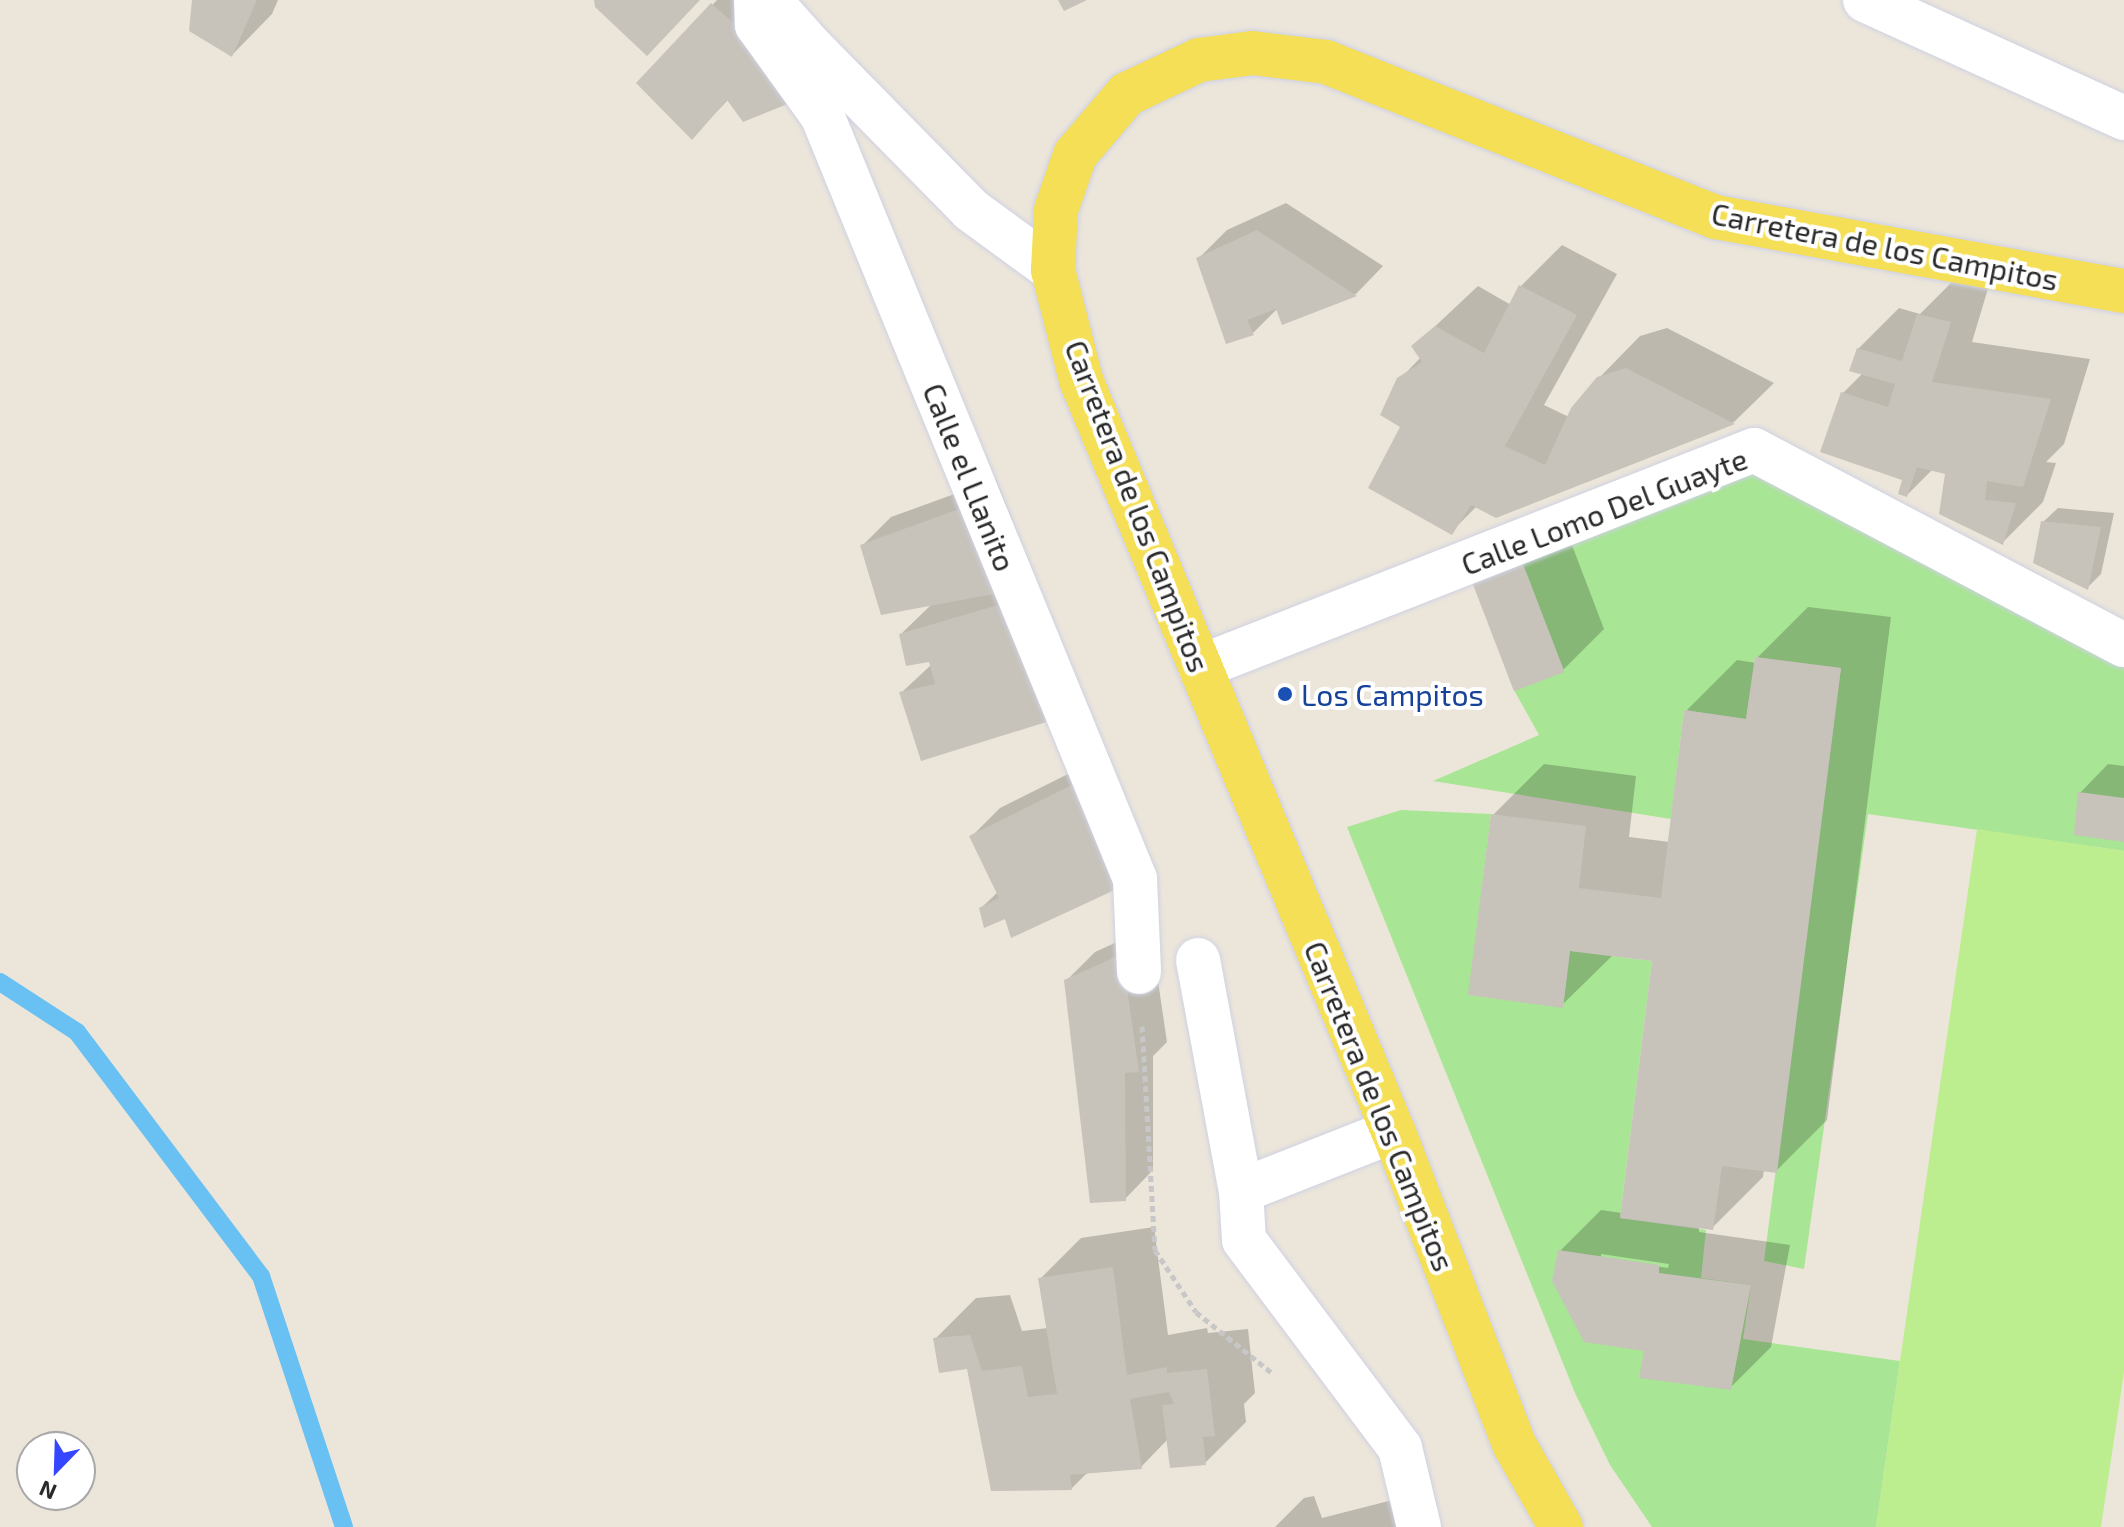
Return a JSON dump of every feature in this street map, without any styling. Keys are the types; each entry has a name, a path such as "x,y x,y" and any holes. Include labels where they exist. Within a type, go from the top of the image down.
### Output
{"main road":[{"name":"Carretera de los Campitos","path":"1561,1527 1514,1444 1393,1131 1081,380 1053,270 1056,210 1075,155 1127,94 1199,60 1252,53 1326,62 1716,217 2124,291"}],"street":[{"name":"Calle el Llanito","path":"756,0 757,25 822,115 1135,879 1139,972"},
{"path":"770,0 811,47 971,210 1053,270"},
{"path":"1865,0 2124,118"},
{"name":"Calle Lomo Del Guayte","path":"1200,667 1754,450 2124,645"},
{"path":"1198,960 1241,1191 1244,1240 1400,1448 1419,1527"},
{"path":"1241,1191 1393,1131"}],"green space":[{"path":"1749,469 2124,664 2124,851 1868,814 1804,1269 1764,1261 1841,668 1755,657 1746,719 1684,710 1671,819 1433,781 1539,735 1514,690 1564,671 1521,559"},
{"path":"1401,810 1491,814 1469,995 1563,1007 1570,951 1652,961 1620,1218 1706,1230 1701,1278 1751,1285 1743,1339 1900,1361 1876,1527 1652,1527 1610,1465 1575,1393 1347,827"},
{"path":"1977,829 2124,851 2124,1372 2101,1527 1876,1527"}],"building":[{"path":"192,0 257,0 232,57 189,31"},
{"path":"594,0 700,0 647,56 595,7"},
{"path":"1058,0 1087,0 1064,11"},
{"path":"711,3 761,48 800,99 743,122 727,100 692,140 636,83"},
{"path":"1257,230 1357,296 1282,325 1276,309 1247,320 1254,335 1226,344 1196,258"},
{"path":"1519,285 1577,315 1505,446 1545,465 1571,408 1597,377 1626,368 1735,424 1496,518 1471,505 1452,535 1368,488 1400,427 1380,415 1397,378 1422,362 1411,346 1435,326 1484,353"},
{"path":"1917,314 1951,322 1932,382 2051,399 2023,487 1987,481 1985,500 2016,503 2003,545 1939,514 1945,474 1917,467 1907,497 1898,494 1902,480 1820,452 1841,392 1888,407 1895,384 1849,371 1857,348 1902,361"},
{"path":"967,506 999,593 881,615 860,545"},
{"path":"2041,521 2101,527 2088,590 2033,563"},
{"path":"1521,559 1564,672 1514,691 1471,578"},
{"path":"1005,603 1053,720 921,761 899,692 935,684 929,662 906,666 899,634"},
{"path":"1755,657 1841,668 1777,1173 1722,1166 1713,1230 1620,1218 1652,961 1570,951 1563,1008 1468,995 1491,814 1586,826 1579,888 1661,898 1684,710 1746,719"},
{"path":"1078,782 1119,888 1011,938 1005,919 984,928 979,908 999,898 969,836"},
{"path":"2078,792 2124,798 2124,842 2074,835"},
{"path":"1122,954 1139,1072 1125,1073 1126,1201 1090,1203 1064,980"},
{"path":"1558,1250 1659,1265 1659,1273 1751,1285 1731,1390 1639,1378 1644,1351 1584,1342 1552,1281"},
{"path":"1113,1267 1127,1375 1167,1367 1167,1373 1207,1369 1215,1436 1203,1437 1206,1465 1170,1468 1162,1405 1174,1404 1169,1392 1130,1399 1142,1469 1070,1475 1072,1490 991,1491 967,1369 939,1373 933,1338 970,1335 982,1371 1022,1366 1028,1397 1057,1394 1038,1278"}],"waterway":[{"path":"0,982 77,1032 261,1276 344,1527"}],"place":[{"name":"Los Campitos","path":"1285,694"}]}
